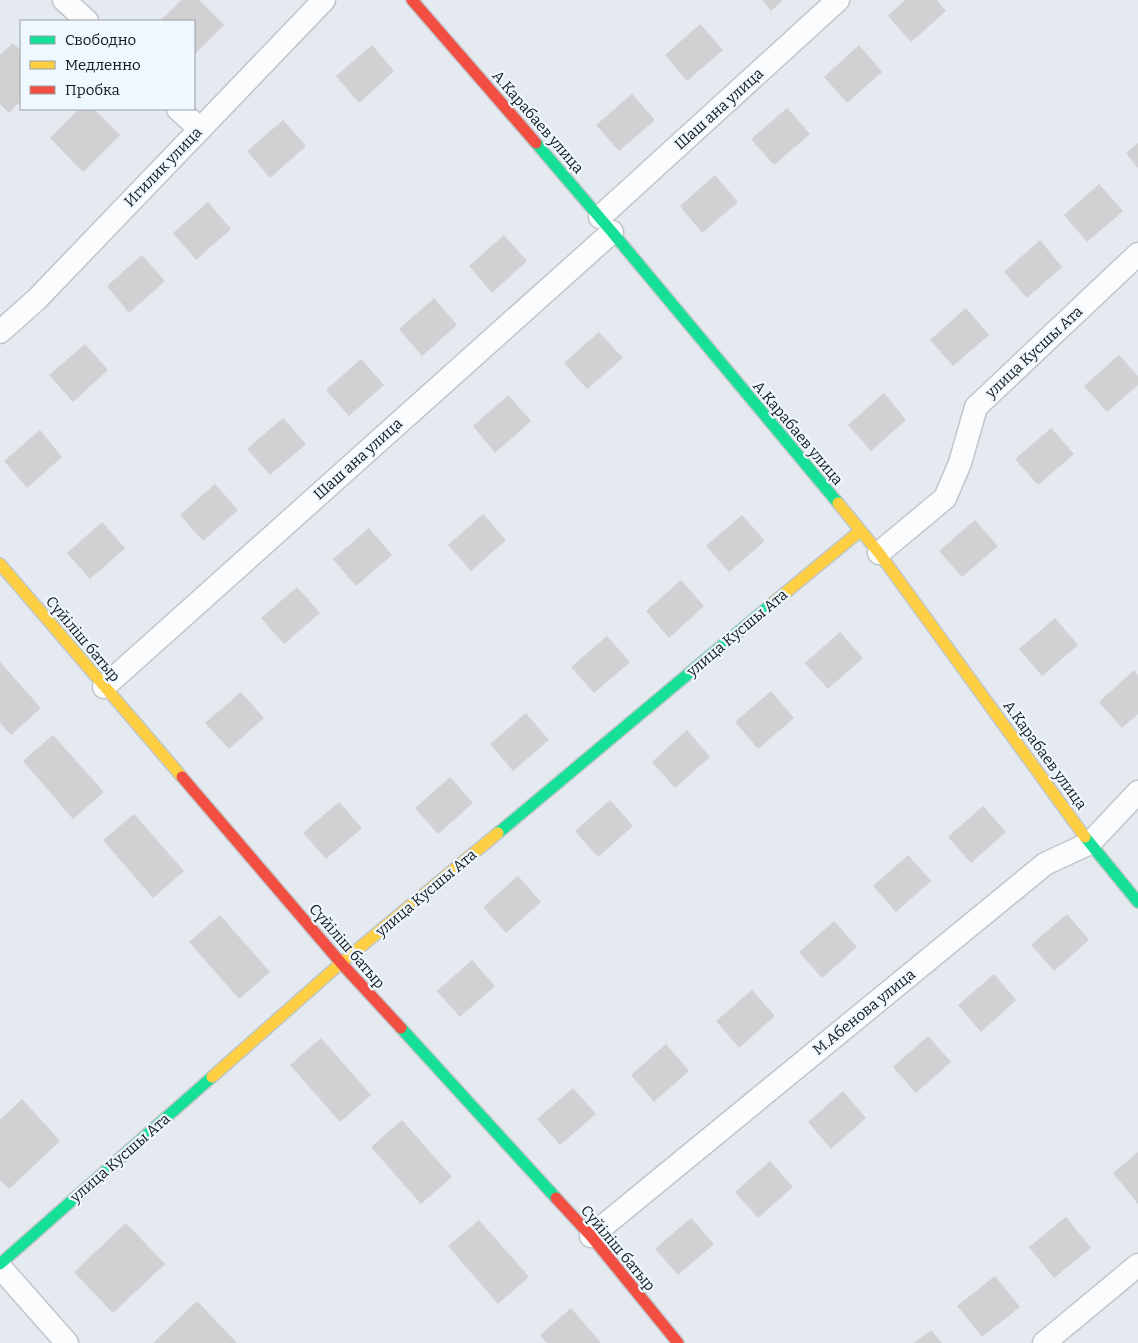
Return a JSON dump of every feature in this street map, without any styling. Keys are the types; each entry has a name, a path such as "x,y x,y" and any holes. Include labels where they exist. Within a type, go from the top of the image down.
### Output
{"street":[{"path":"64,0 86,20"},
{"name":"Игилик улица","path":"0,332 37,299 324,0"},
{"name":"А.Карабаев улица","path":"412,0 606,224 879,553 1090,843 1138,902"},
{"name":"Шаш ана улица","path":"104,687 606,224 838,0"},
{"path":"179,110 200,129"},
{"name":"улица Кусшы Ата","path":"879,553 945,498 960,462 976,407 1138,254"},
{"name":"улица Кусшы Ата","path":"0,1265 341,963 860,531"},
{"name":"Сүйіліш батыр","path":"0,564 341,963 591,1236 678,1343"},
{"name":"М.Абенова улица","path":"591,1236 1045,864 1090,843 1138,792"},
{"path":"0,1265 67,1343"},
{"path":"1044,1343 1138,1265"}],"building":[{"path":"181,0 199,0 224,25 195,54 195,20 161,20"},
{"path":"762,0 783,0 771,11"},
{"path":"905,0 937,0 946,11 911,42 888,16"},
{"path":"700,24 723,50 687,81 665,55"},
{"path":"13,43 20,50 20,102 9,113 0,104 0,55"},
{"path":"372,45 394,71 359,103 336,76"},
{"path":"859,45 882,72 847,103 824,77"},
{"path":"632,94 655,120 619,151 596,125"},
{"path":"787,108 810,134 774,165 751,139"},
{"path":"78,110 95,110 120,135 83,172 50,138"},
{"path":"283,120 306,146 270,178 247,151"},
{"path":"1138,143 1138,168 1126,153"},
{"path":"715,175 738,202 702,233 680,206"},
{"path":"1099,184 1123,211 1087,242 1064,215"},
{"path":"208,202 231,229 196,260 173,233"},
{"path":"504,235 527,261 492,293 469,266"},
{"path":"1040,240 1062,267 1027,298 1004,272"},
{"path":"142,255 165,281 129,313 107,286"},
{"path":"434,298 457,325 422,356 399,329"},
{"path":"966,308 989,335 953,366 930,340"},
{"path":"599,332 623,358 587,389 564,363"},
{"path":"85,344 108,370 73,402 49,375"},
{"path":"1119,355 1138,376 1138,385 1107,412 1084,386"},
{"path":"361,359 384,385 349,416 326,390"},
{"path":"884,393 906,420 871,451 848,425"},
{"path":"508,395 531,421 495,453 473,426"},
{"path":"283,418 306,444 270,475 247,449"},
{"path":"1051,428 1074,454 1038,485 1015,459"},
{"path":"40,430 62,457 27,488 4,461"},
{"path":"215,484 238,510 203,541 180,515"},
{"path":"483,514 506,540 471,571 448,545"},
{"path":"742,515 765,541 729,572 706,546"},
{"path":"975,520 998,546 962,577 939,551"},
{"path":"102,522 125,548 90,579 67,553"},
{"path":"369,528 392,555 356,586 333,559"},
{"path":"681,580 704,606 669,638 646,611"},
{"path":"297,587 320,613 284,644 261,618"},
{"path":"1055,618 1078,645 1042,676 1019,649"},
{"path":"840,632 863,658 828,689 805,663"},
{"path":"607,636 630,662 594,693 571,667"},
{"path":"0,662 41,708 11,735 0,723"},
{"path":"1134,670 1138,675 1138,714 1122,728 1099,702"},
{"path":"771,691 794,718 758,749 735,722"},
{"path":"241,692 264,718 229,749 205,723"},
{"path":"526,713 549,740 513,771 490,744"},
{"path":"687,730 710,757 675,788 652,762"},
{"path":"53,735 104,792 73,819 23,761"},
{"path":"450,777 473,803 438,834 415,808"},
{"path":"610,800 633,826 598,857 575,831"},
{"path":"339,802 362,828 326,859 303,833"},
{"path":"983,806 1006,832 971,863 948,837"},
{"path":"134,814 184,871 153,898 103,840"},
{"path":"908,855 931,881 896,912 873,886"},
{"path":"518,876 541,902 506,933 483,907"},
{"path":"1067,914 1089,940 1054,971 1031,945"},
{"path":"220,915 270,972 239,999 189,942"},
{"path":"834,921 857,947 822,978 799,952"},
{"path":"472,960 495,986 460,1017 437,991"},
{"path":"994,974 1016,1000 981,1032 958,1005"},
{"path":"752,990 775,1016 739,1048 716,1021"},
{"path":"928,1036 951,1062 916,1093 893,1067"},
{"path":"321,1038 371,1095 340,1122 290,1065"},
{"path":"666,1044 689,1071 654,1102 631,1075"},
{"path":"573,1088 596,1114 560,1145 537,1119"},
{"path":"843,1091 866,1118 831,1149 808,1122"},
{"path":"22,1099 60,1141 9,1189 0,1180 0,1120"},
{"path":"402,1120 452,1177 421,1204 371,1147"},
{"path":"1138,1152 1138,1204 1113,1173"},
{"path":"770,1161 793,1187 758,1218 735,1192"},
{"path":"1066,1217 1091,1248 1054,1278 1029,1247"},
{"path":"691,1218 714,1244 678,1275 655,1249"},
{"path":"479,1220 529,1277 498,1304 448,1246"},
{"path":"126,1223 165,1264 113,1313 74,1272"},
{"path":"995,1276 1020,1307 982,1337 957,1306"},
{"path":"197,1301 237,1343 153,1343"},
{"path":"571,1308 601,1343 547,1343 540,1335"},
{"path":"931,1330 942,1343 914,1343"}],"traffic: fast":[{"path":"536,143 838,503"},
{"path":"498,833 773,603"},
{"path":"1085,837 1138,902"},
{"path":"401,1028 556,1198"},
{"path":"0,1264 212,1077"}],"traffic: slow":[{"path":"838,503 879,553 1085,837"},
{"path":"773,603 860,531"},
{"path":"0,564 182,777"},
{"path":"212,1077 341,963 498,833"}],"traffic: jam":[{"path":"412,0 536,143"},
{"path":"182,777 341,963 401,1028"},
{"path":"556,1198 591,1236 678,1343"}]}
